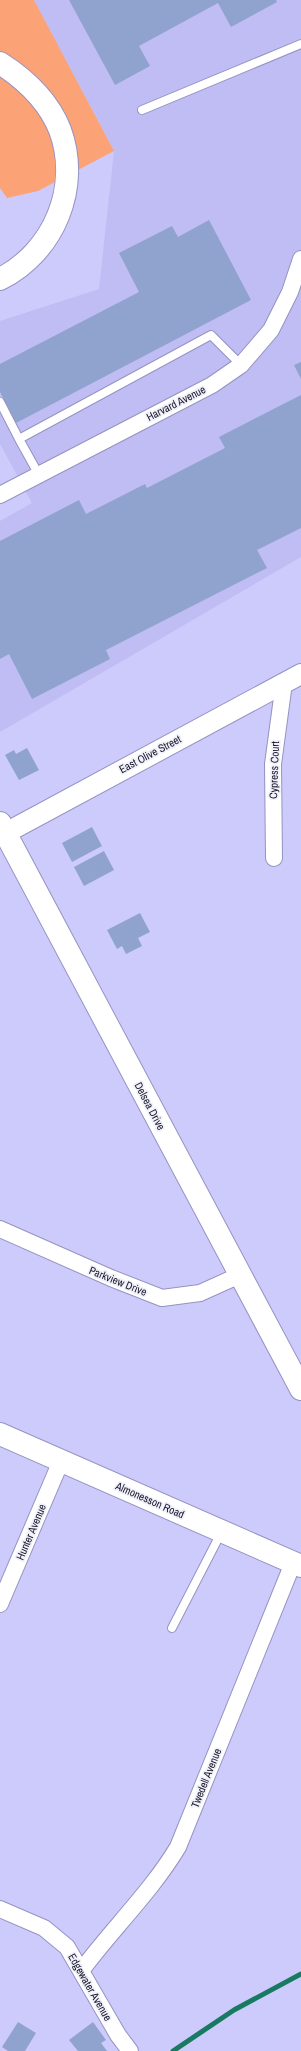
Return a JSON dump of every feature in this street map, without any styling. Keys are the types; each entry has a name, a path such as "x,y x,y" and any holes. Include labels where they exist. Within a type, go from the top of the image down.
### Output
{"main road":[{"path":"0,63 29,85 50,111 64,143 67,167 62,204 53,228 40,249 30,259 0,279"},
{"name":"Delsea Drive","path":"2,830 301,1389"},
{"name":"Almonesson Road","path":"0,1434 297,1565"}],"street":[{"name":"Harvard Avenue","path":"0,495 212,385 241,365 271,330 298,280 301,259"},
{"name":"East Olive Street","path":"2,830 292,678"},
{"name":"Cypress Court","path":"274,858 273,764 292,678"},
{"name":"Parkview Drive","path":"0,1229 104,1275 162,1298 200,1293 240,1274"},
{"name":"Hunter Avenue","path":"0,1604 61,1461"},
{"name":"Twedell Avenue","path":"81,1971 99,1947 165,1869 178,1847 297,1565"},
{"name":"Edgewater Avenue","path":"0,1909 44,1928 67,1947 118,2036 130,2051"}],"lane":[{"path":"142,110 301,44"},
{"path":"20,439 211,335 241,365"},
{"path":"0,402 39,475"},
{"path":"172,1628 222,1532"}],"shaded area":[{"path":"0,0 34,0 114,151 38,191 7,198 0,188"},
{"path":"34,0 301,0 301,557 0,732 0,521 32,503 0,444 0,321 99,289 114,151"}],"building":[{"path":"69,0 276,0 277,2 231,27 218,3 139,46 150,66 115,85"},
{"path":"209,220 251,300 16,423 0,392 0,364 139,292 119,253 172,226 178,237"},
{"path":"301,362 301,379 294,365"},
{"path":"301,395 301,528 257,550 267,568 106,650 110,659 32,699 9,654 0,659 0,541 79,500 86,514 145,484 147,488 225,448 219,437"},
{"path":"27,748 39,770 19,780 5,755 14,750 16,754"},
{"path":"92,827 102,846 72,862 62,843"},
{"path":"104,851 114,870 84,886 74,867"},
{"path":"140,913 150,932 138,938 142,946 126,954 122,946 117,949 107,930"},
{"path":"18,2022 36,2033 25,2051 8,2051 2,2047"},
{"path":"93,2022 106,2040 101,2043 107,2051 78,2051 69,2040"}],"waterway":[{"path":"173,2051 234,2010 301,1974"}]}
